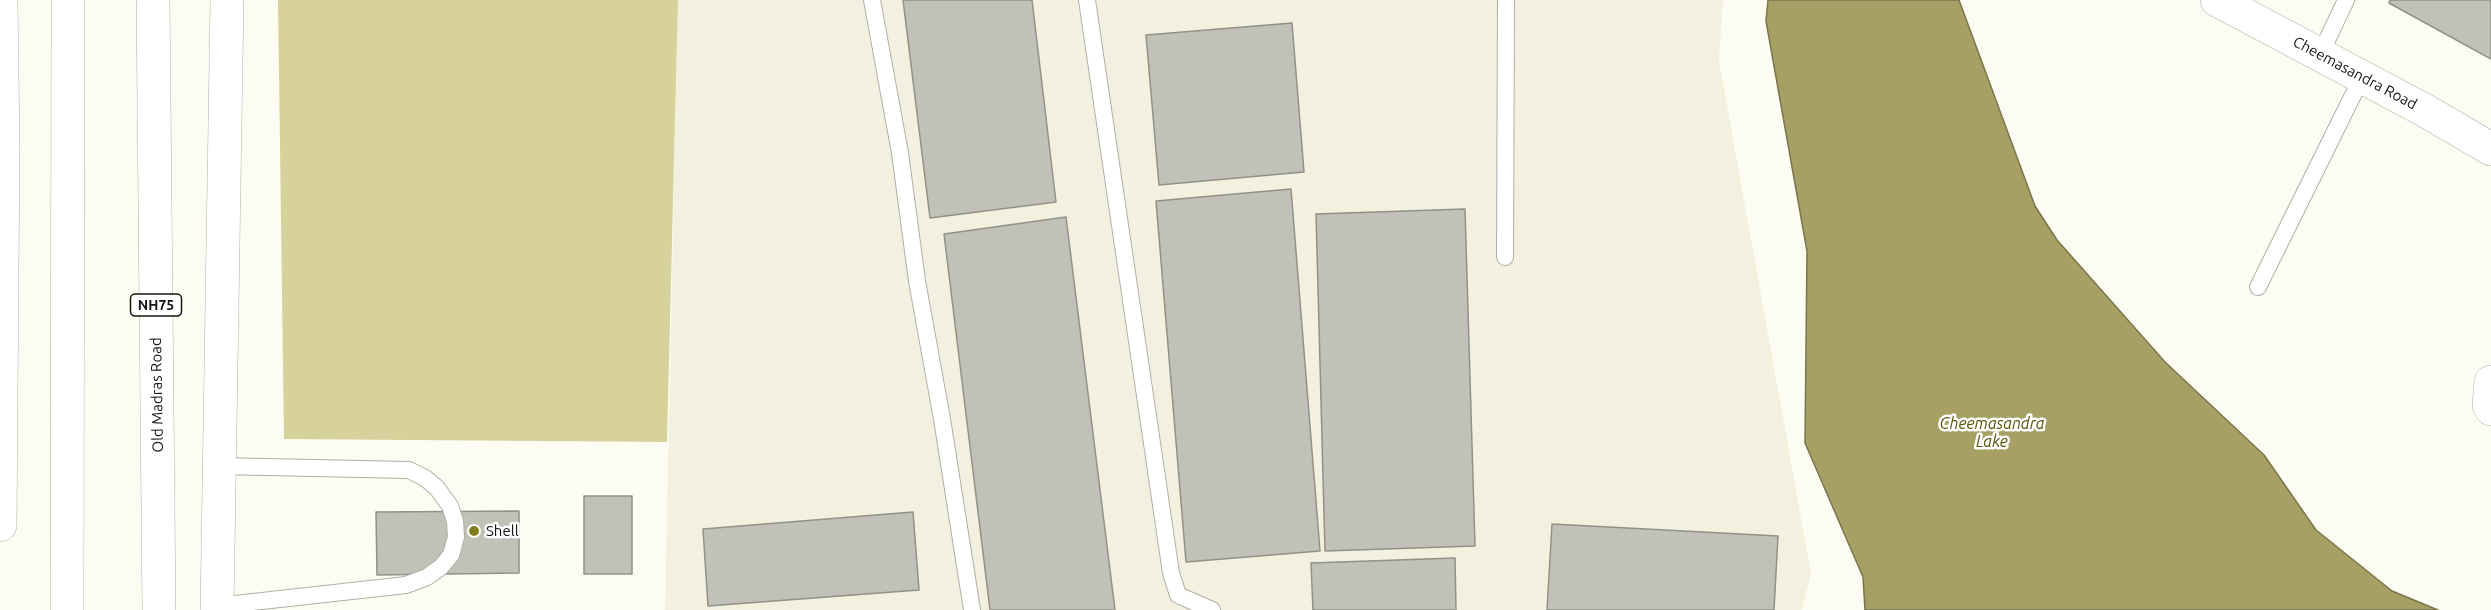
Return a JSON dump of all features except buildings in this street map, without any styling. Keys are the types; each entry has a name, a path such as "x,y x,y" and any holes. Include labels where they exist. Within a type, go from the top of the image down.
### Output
{"main road":[{"path":"0,525 3,146 1,0"},
{"path":"67,610 68,0"},
{"name":"Old Madras Road","path":"153,0 159,610"},
{"path":"217,608 227,0"},
{"name":"Cheemasandra Road","path":"2217,0 2491,149"},
{"path":"2491,382 2488,405 2491,409"}],"lane":[{"path":"872,0 900,153 916,280 942,419 972,610"},
{"path":"1087,0 1171,573 1178,595 1212,610"},
{"path":"1504,257 1506,0"},
{"path":"2320,55 2346,0"},
{"path":"2258,287 2362,77"},
{"path":"217,608 406,585 427,577 441,567 451,555 456,537 455,522 450,506 437,488 425,478 409,470 218,466"}],"shaded area":[{"path":"278,0 678,0 667,442 284,439"},
{"path":"678,0 1723,0 1719,61 1811,574 1802,610 665,610"}],"water":[{"name":"Cheemasandra Lake","path":"1768,0 1959,0 2035,206 2057,240 2165,362 2264,455 2316,530 2392,591 2438,610 1865,610 1863,577 1805,443 1807,251 1766,21"}],"place":[{"name":"Shell","path":"474,531"}]}
